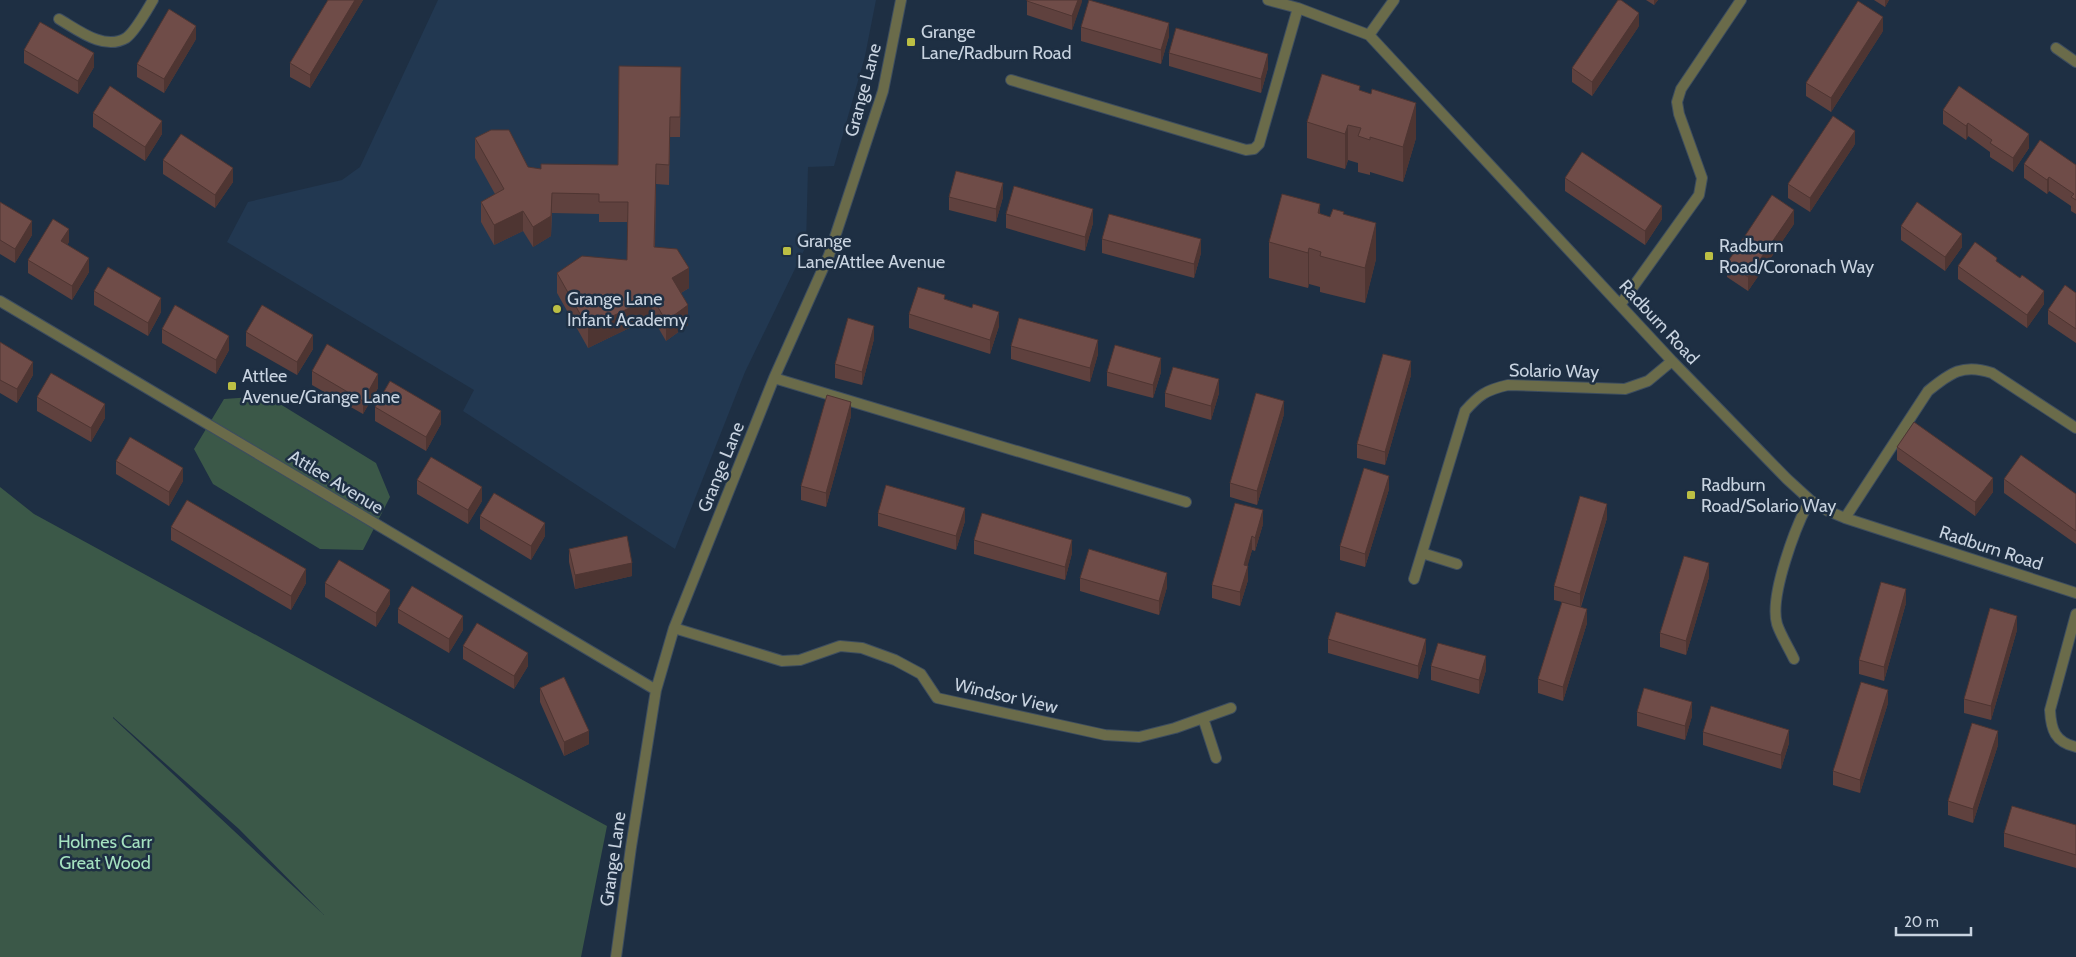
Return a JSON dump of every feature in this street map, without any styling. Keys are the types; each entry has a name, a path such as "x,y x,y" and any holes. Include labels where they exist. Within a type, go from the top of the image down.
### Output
{"street":[{"path":"59,19 101,42 116,42 127,37 153,0"},
{"name":"Grange Lane","path":"616,957 656,690 674,628 774,378 829,255 883,91 901,0"},
{"name":"Radburn Road","path":"1268,0 1298,8 1369,35 1672,361 1787,479 1810,500 1828,511 1845,518 2076,593"},
{"path":"1369,35 1394,0"},
{"path":"1620,305 1699,194 1702,178 1679,114 1677,102 1682,89 1741,0"},
{"path":"1011,80 1246,150 1254,149 1259,144 1298,8"},
{"path":"2056,48 2076,62"},
{"name":"Attlee Avenue","path":"0,301 656,690"},
{"name":"Solario Way","path":"1414,579 1465,412 1478,397 1491,388 1508,385 1625,389 1648,381 1672,361"},
{"path":"1845,518 1928,391 1946,376 1962,370 1978,368 1992,373 2076,428"},
{"path":"774,378 1186,502"},
{"path":"1794,659 1777,623 1778,592 1798,521 1810,500"},
{"path":"1422,554 1457,564"},
{"path":"2076,614 2050,710 2050,726 2055,737 2067,745 2076,747"},
{"name":"Windsor View","path":"674,628 782,661 800,660 840,646 862,648 895,660 921,674 937,698 1105,735 1139,736 1175,728 1231,708"},
{"path":"1203,718 1216,758"}],"shaded area":[{"name":"Grange Lane Infant Academy","path":"438,0 876,0 865,56 834,166 808,167 806,246 745,372 675,549 463,411 474,390 227,242 248,202 342,180 360,167"}],"green space":[{"path":"267,396 376,463 390,497 363,550 320,549 213,484 194,449 224,399"},
{"name":"Holmes Carr Great Wood","path":"0,487 34,514 607,826 581,957 0,957","holes":["113,717 239,829 324,915"]}],"building":[{"path":"328,0 355,0 310,75 290,63"},
{"path":"1027,0 1078,0 1072,16"},
{"path":"1089,0 1169,23 1161,50 1081,27"},
{"path":"1618,0 1621,0 1639,13 1592,82 1572,68"},
{"path":"1858,1 1883,17 1831,98 1806,83"},
{"path":"169,9 196,26 164,79 137,64"},
{"path":"40,22 94,53 78,81 24,50"},
{"path":"1176,28 1268,54 1261,79 1169,53"},
{"path":"619,66 681,67 680,117 670,117 669,165 656,164 654,247 677,249 689,268 672,278 688,305 666,321 652,297 588,328 557,273 582,256 627,260 628,202 599,202 599,194 552,193 551,216 533,227 523,211 494,225 481,202 504,189 475,138 491,130 509,130 528,167 541,169 541,164 618,165"},
{"path":"1322,74 1360,86 1359,90 1371,94 1372,89 1416,103 1403,147 1370,137 1370,140 1358,136 1361,128 1348,125 1345,134 1307,122"},
{"path":"110,86 162,121 145,147 93,113"},
{"path":"1959,86 2029,134 2013,158 1990,143 1992,140 1968,123 1966,126 1943,110"},
{"path":"1833,116 1855,131 1810,198 1788,184"},
{"path":"181,134 233,168 215,195 163,160"},
{"path":"2040,140 2076,165 2076,200 2071,197 2074,194 2049,177 2047,180 2024,164"},
{"path":"1582,152 1662,206 1645,231 1565,178"},
{"path":"956,171 1003,183 996,209 949,197"},
{"path":"1014,186 1093,209 1085,237 1006,214"},
{"path":"1282,194 1320,204 1318,213 1330,217 1333,209 1344,212 1343,214 1376,223 1365,268 1320,256 1321,252 1309,248 1308,253 1269,242"},
{"path":"1772,195 1794,210 1748,277 1727,263"},
{"path":"0,202 32,221 15,249 0,240"},
{"path":"1917,202 1962,234 1945,257 1901,226"},
{"path":"1109,214 1201,239 1194,264 1102,239"},
{"path":"53,219 69,229 61,241 89,258 72,286 28,260"},
{"path":"1975,242 1997,258 1996,261 2020,278 2022,275 2044,291 2027,315 1958,266"},
{"path":"108,267 161,298 148,323 94,291"},
{"path":"2065,285 2076,293 2076,329 2048,310"},
{"path":"918,287 945,295 944,299 972,308 973,304 999,312 990,340 909,314"},
{"path":"175,305 229,336 216,360 162,329"},
{"path":"262,305 313,335 297,362 246,332"},
{"path":"848,318 874,326 862,372 835,364"},
{"path":"1019,318 1098,340 1090,368 1011,346"},
{"path":"0,342 33,362 17,389 0,380"},
{"path":"327,344 378,374 363,401 312,371"},
{"path":"1115,345 1161,358 1153,385 1107,372"},
{"path":"1383,354 1411,361 1385,452 1357,444"},
{"path":"1173,367 1219,379 1211,406 1165,393"},
{"path":"51,373 105,404 91,428 37,397"},
{"path":"390,381 441,411 426,437 375,407"},
{"path":"1256,393 1284,401 1257,491 1230,483"},
{"path":"827,395 851,402 826,493 801,486"},
{"path":"1914,422 1993,478 1975,502 1897,447"},
{"path":"130,437 183,468 169,492 116,461"},
{"path":"2021,455 2076,494 2076,531 2004,479"},
{"path":"431,457 482,487 468,510 417,480"},
{"path":"1364,468 1389,476 1365,554 1340,546"},
{"path":"886,485 965,508 956,536 878,513"},
{"path":"494,493 545,523 531,546 480,516"},
{"path":"1580,496 1607,504 1580,594 1554,586"},
{"path":"187,500 306,569 291,596 171,527"},
{"path":"1235,503 1263,510 1255,538 1252,536 1244,565 1248,566 1240,592 1212,585"},
{"path":"982,513 1072,540 1065,567 974,540"},
{"path":"627,536 632,563 575,575 569,549"},
{"path":"1089,549 1167,573 1159,601 1080,578"},
{"path":"1684,556 1709,563 1686,641 1660,633"},
{"path":"339,560 390,590 376,613 325,583"},
{"path":"1881,582 1906,589 1884,667 1859,660"},
{"path":"412,586 463,616 449,639 398,609"},
{"path":"1562,602 1587,609 1563,687 1538,679"},
{"path":"1990,608 2017,616 1991,706 1964,699"},
{"path":"1336,612 1426,639 1418,666 1328,639"},
{"path":"477,623 528,653 514,676 463,646"},
{"path":"1438,643 1486,656 1479,680 1431,666"},
{"path":"564,677 589,731 564,742 540,688"},
{"path":"1861,682 1888,690 1860,780 1833,771"},
{"path":"1644,688 1692,702 1685,726 1637,712"},
{"path":"1711,706 1789,730 1781,755 1703,732"},
{"path":"1972,723 1998,731 1973,809 1948,801"},
{"path":"2012,806 2076,825 2076,855 2004,833"}],"place":[{"name":"Grange Lane/Radburn Road","path":"911,42"},
{"name":"Grange Lane/Attlee Avenue","path":"787,251"},
{"name":"Radburn Road/Coronach Way","path":"1709,256"},
{"name":"Grange Lane Infant Academy","path":"557,309"},
{"name":"Attlee Avenue/Grange Lane","path":"232,386"},
{"name":"Radburn Road/Solario Way","path":"1691,495"}]}
